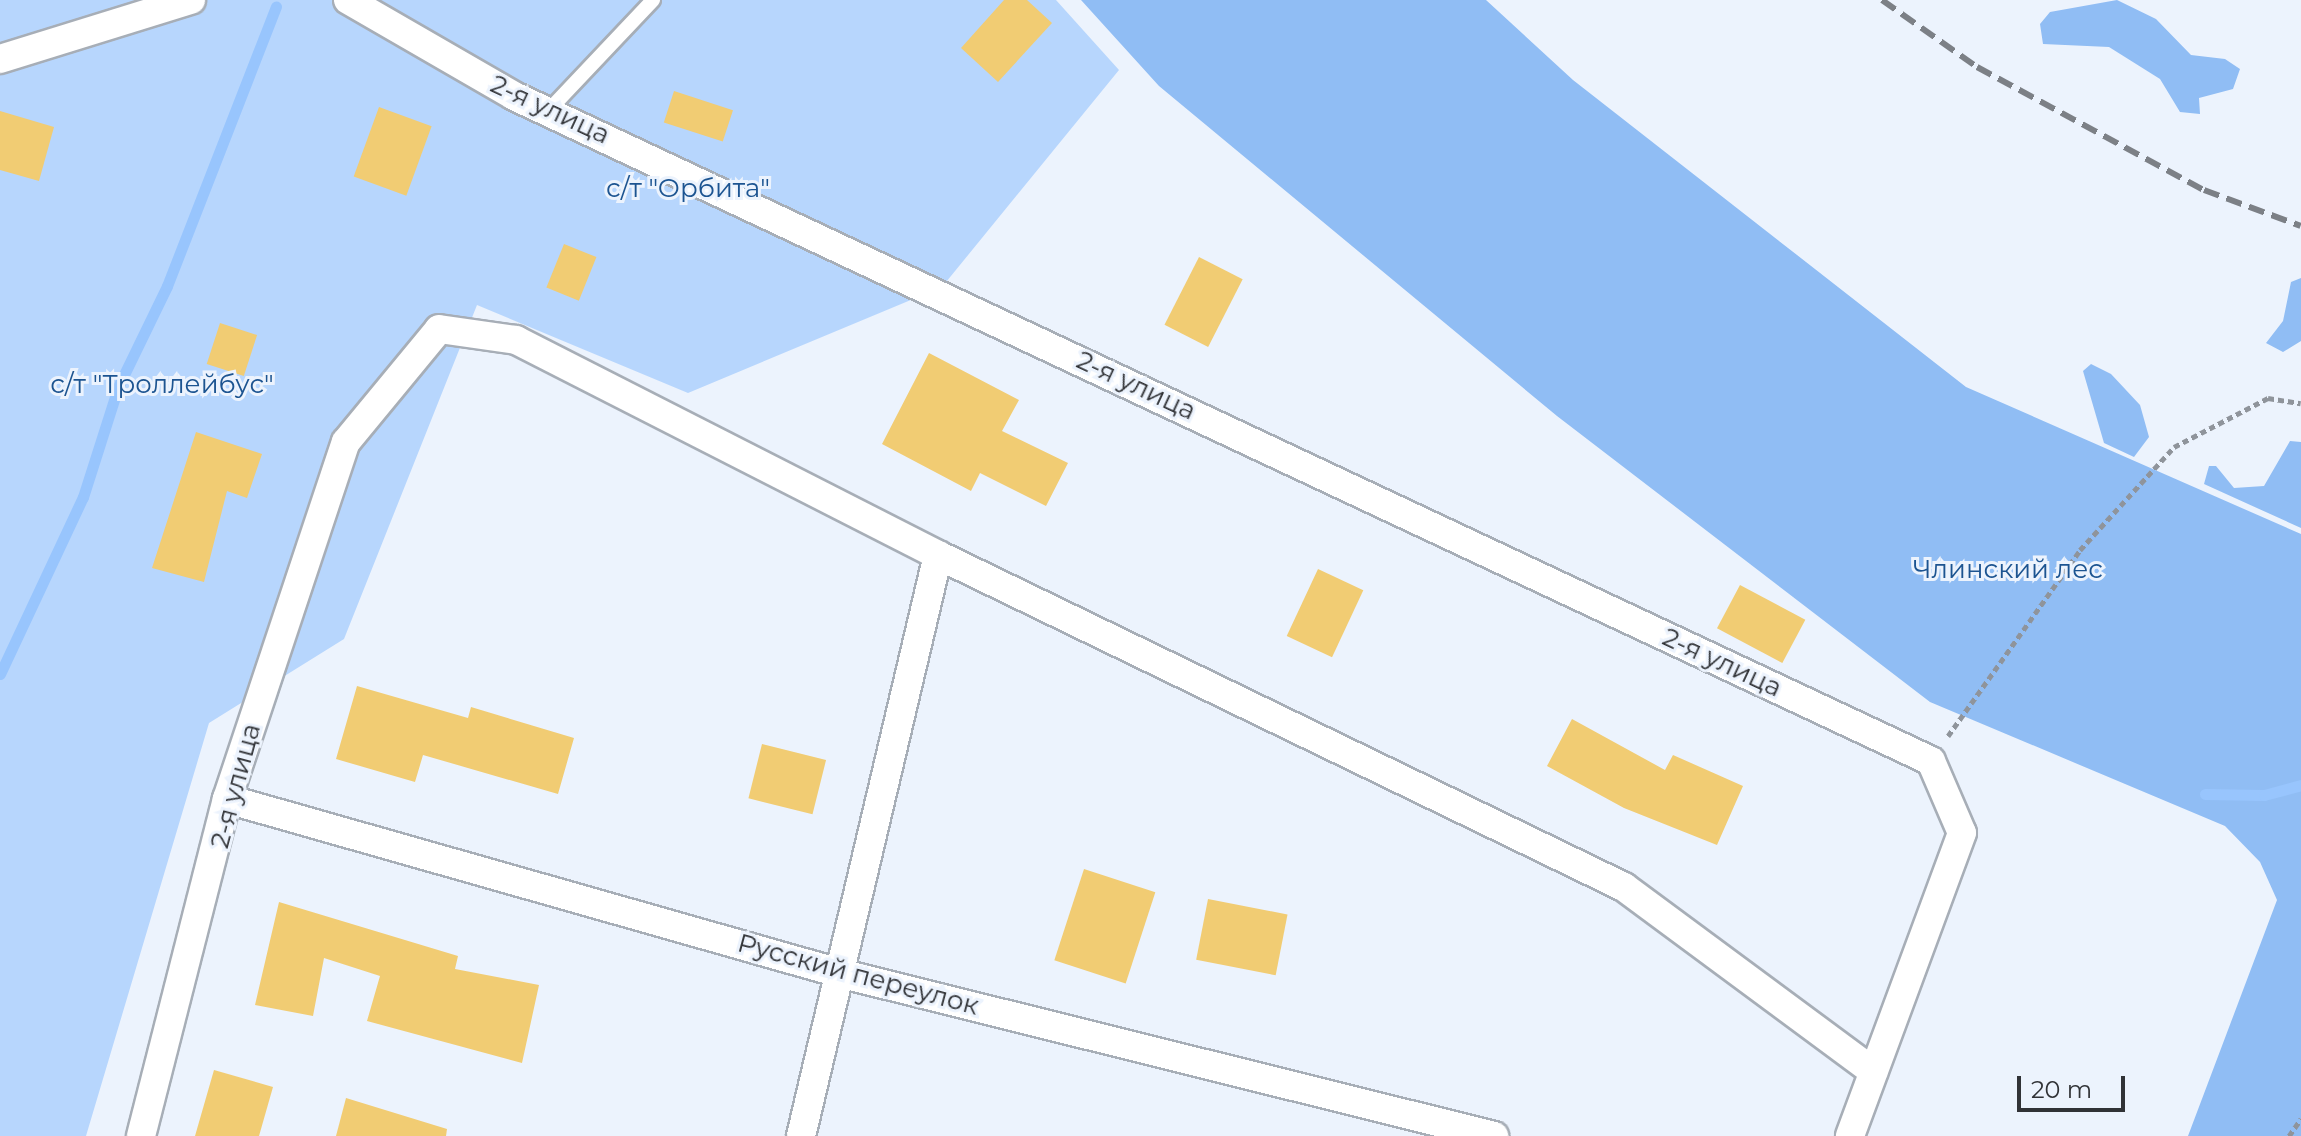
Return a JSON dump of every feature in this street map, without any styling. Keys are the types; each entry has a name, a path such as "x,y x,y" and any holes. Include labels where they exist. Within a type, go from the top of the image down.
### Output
{"street":[{"path":"0,59 191,0"},
{"name":"2-я улица","path":"348,0 514,96 550,109 1931,761"},
{"name":"2-я улица","path":"141,1136 227,799 346,442 439,329 516,340 938,555"},
{"path":"801,1136 843,974 938,555 1624,887 1873,1071"},
{"path":"1850,1136 1962,833 1931,761"},
{"name":"Русский переулок","path":"227,799 843,974 1494,1136"}],"lane":[{"path":"550,109 653,0"}],"path":[{"path":"1931,761 2080,550 2174,447 2268,398 2301,403"},
{"path":"2289,1136 2301,1119"}],"green space":[{"name":"с/т \"Орбита\"","path":"0,0 1056,0 1119,70 942,287 688,393 477,305 344,639 209,723 86,1136 0,1136"},
{"name":"Члинский лес","path":"1081,0 1486,0 1573,80 1966,387 2301,534 2301,1136 2188,1136 2277,900 2260,862 2225,826 1930,702 1557,416 1159,86"},
{"path":"2117,0 2156,19 2191,55 2225,59 2240,69 2233,89 2199,98 2200,114 2180,112 2160,79 2109,47 2043,44 2040,24 2050,12"},
{"path":"2301,278 2301,341 2283,352 2266,343 2283,321 2291,282"},
{"path":"2091,364 2111,374 2140,405 2149,437 2134,457 2104,443 2083,371"},
{"path":"2290,441 2301,442 2301,528 2204,484 2209,466 2216,466 2234,488 2264,486"}],"building":[{"path":"1004,0 1027,0 1052,23 998,82 961,48"},
{"path":"674,91 733,110 723,142 664,122"},
{"path":"379,107 432,126 406,196 354,177"},
{"path":"0,111 54,127 39,181 0,170"},
{"path":"564,244 596,257 579,301 546,288"},
{"path":"1199,257 1243,279 1208,347 1164,325"},
{"path":"220,323 257,335 244,376 207,364"},
{"path":"929,353 1019,400 1002,431 1068,463 1046,506 980,473 971,491 882,444"},
{"path":"196,432 262,454 247,498 227,491 204,582 152,568"},
{"path":"1318,569 1363,590 1332,657 1287,636"},
{"path":"1740,585 1805,620 1782,663 1717,628"},
{"path":"357,686 468,718 471,707 574,738 558,794 423,755 415,782 336,759"},
{"path":"1572,719 1665,770 1673,755 1743,786 1717,845 1624,808 1547,766"},
{"path":"762,744 826,760 812,814 748,798"},
{"path":"1084,869 1155,892 1126,983 1054,960"},
{"path":"1208,899 1288,914 1276,975 1196,960"},
{"path":"279,902 458,956 455,969 539,985 522,1063 367,1021 380,976 324,958 313,1016 255,1005"},
{"path":"214,1070 273,1087 259,1136 195,1136"},
{"path":"346,1098 447,1129 446,1136 336,1136"}],"waterway":[{"path":"0,674 83,497 118,387 167,286 276,6"},
{"path":"2205,794 2264,795 2301,785"}],"railway":[{"path":"1882,0 1977,67 2204,190 2301,226"}],"park label":[{"name":"с/т \"Троллейбус\"","path":"162,385"}]}
